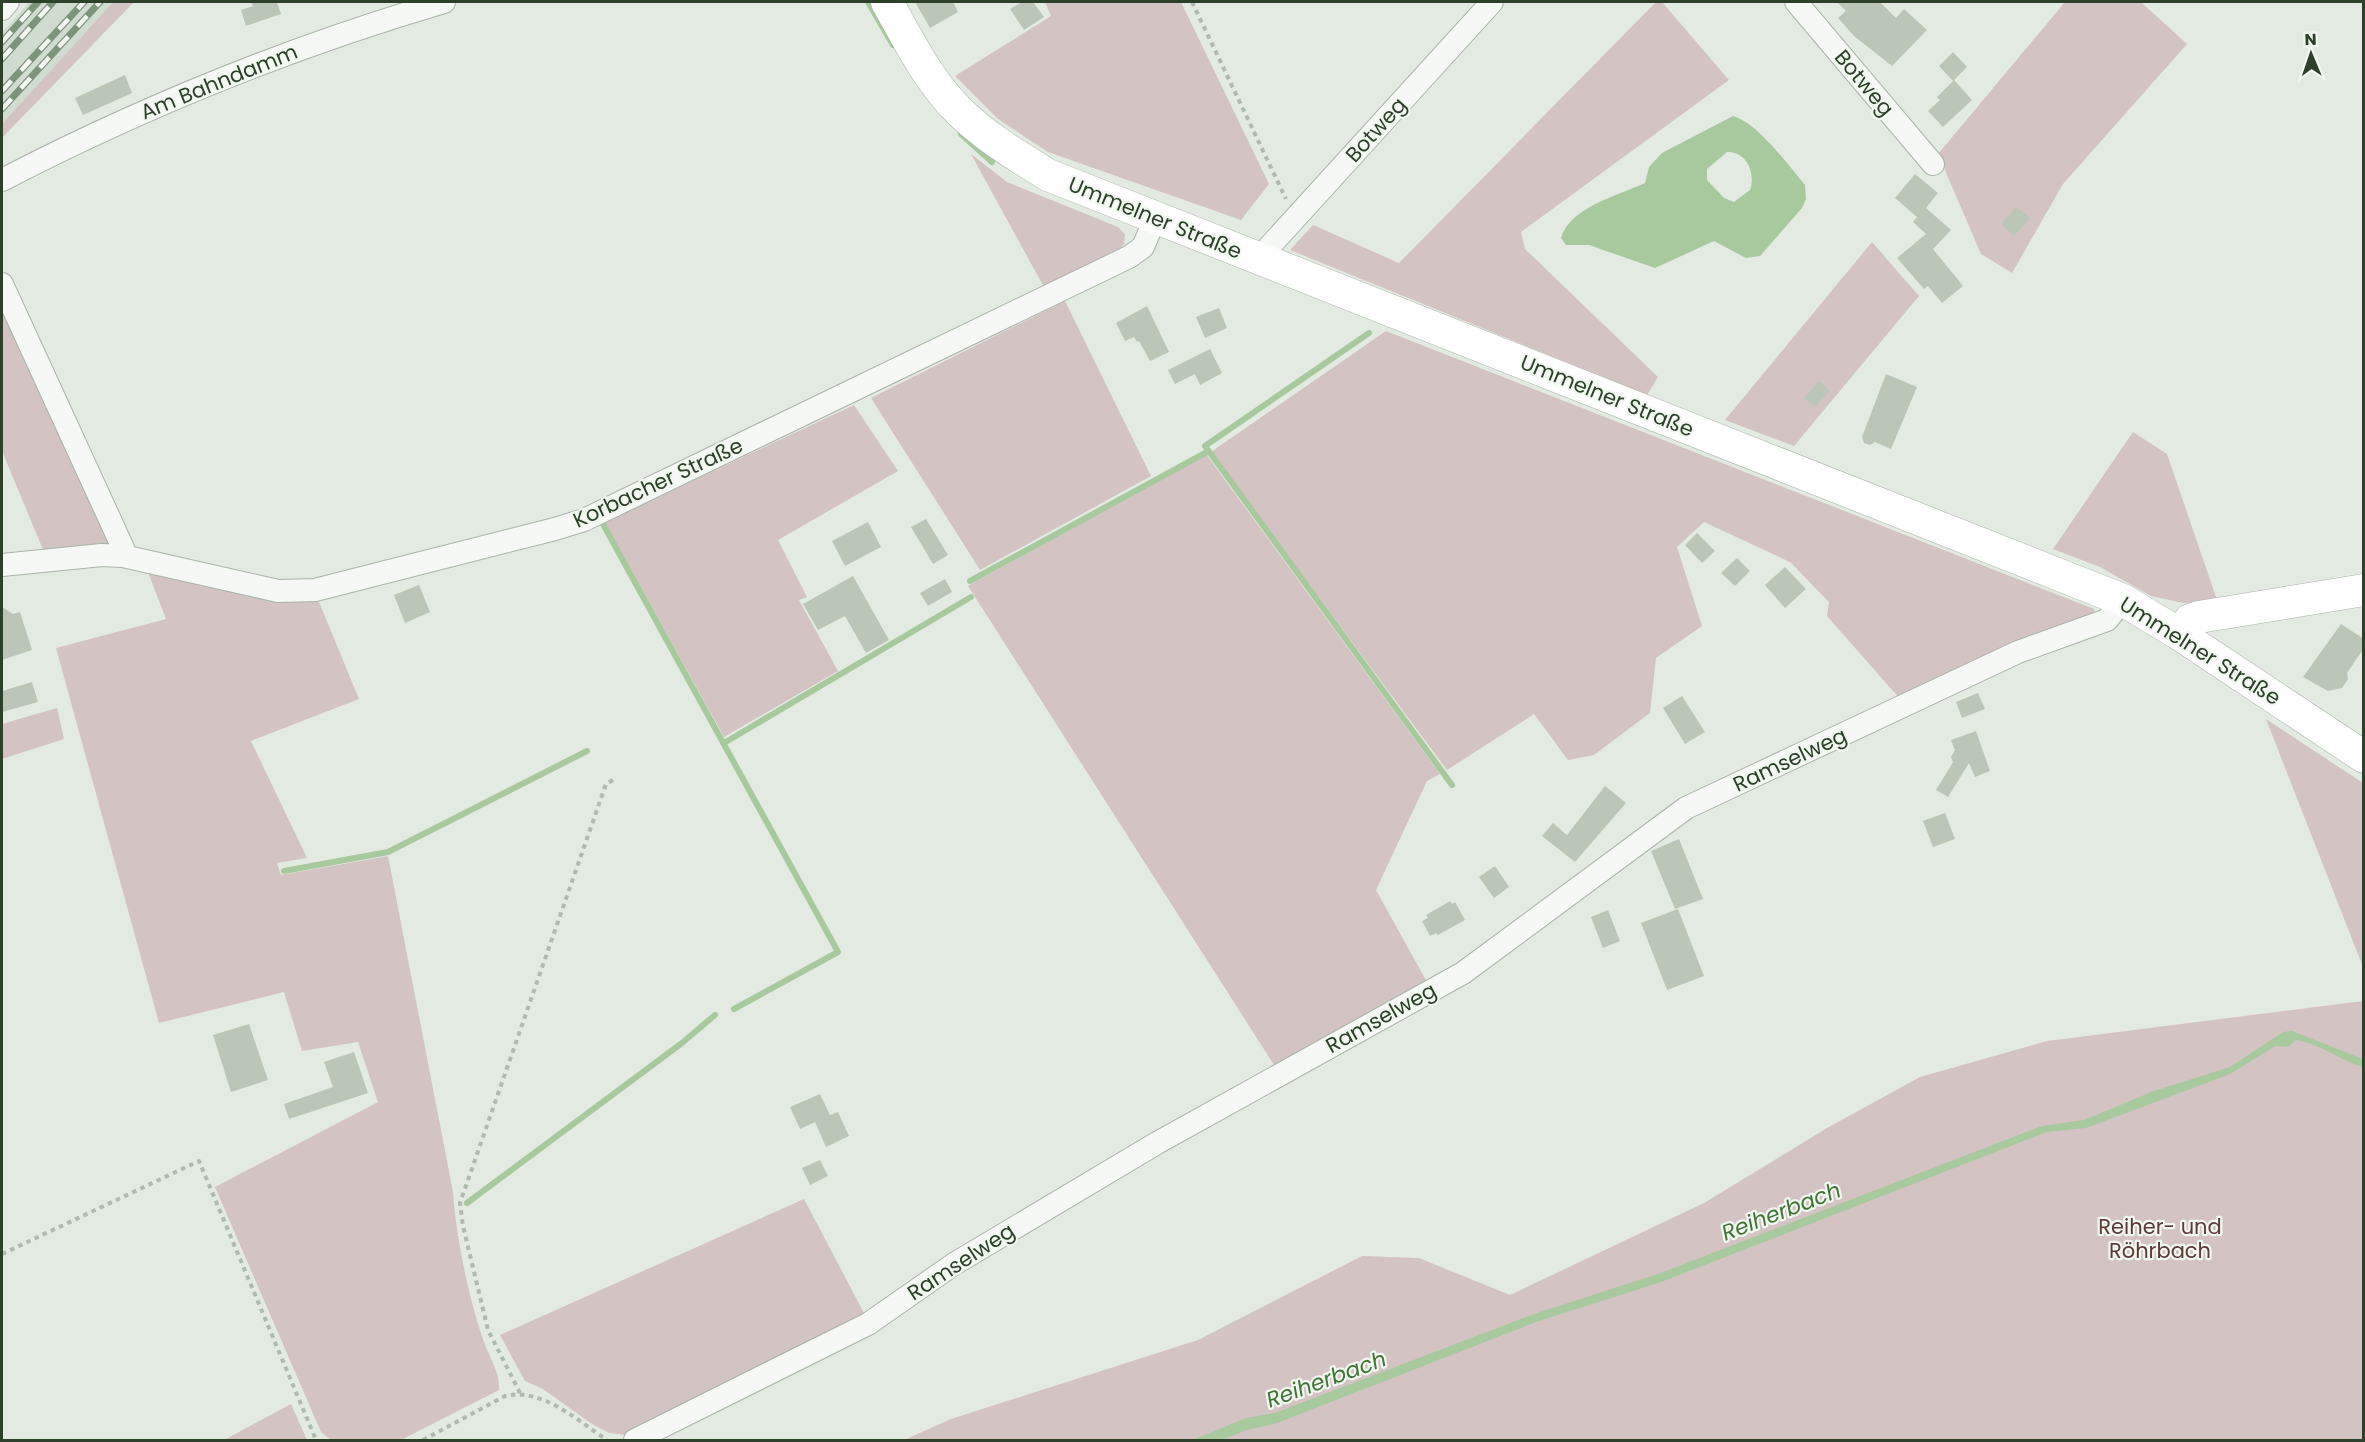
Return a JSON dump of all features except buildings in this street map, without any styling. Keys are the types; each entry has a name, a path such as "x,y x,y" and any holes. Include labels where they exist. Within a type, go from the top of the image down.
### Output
{"main road":[{"name":"Ummelner Straße","path":"887,2 936,84 958,110 998,143 1048,175 2123,600 2179,634 2364,757"},
{"path":"2179,634 2190,620 2199,616 2364,590"}],"street":[{"path":"2,9 8,2"},
{"name":"Am Bahndamm","path":"2,180 68,146 274,57 444,2"},
{"name":"Botweg","path":"1263,261 1269,247 1492,2"},
{"name":"Botweg","path":"1796,2 1933,164"},
{"name":"Korbacher Straße","path":"2,565 123,556 278,591 315,590 584,520 1129,257 1143,246 1155,219"},
{"path":"2,284 123,548 123,556"},
{"name":"Ramselweg","path":"635,1440 868,1324 954,1264 1157,1143 1463,973 1686,808 2018,652 2107,620 2123,600"}],"path":[{"path":"1192,2 1296,218"},
{"path":"520,1393 488,1330 463,1226 460,1203 606,784 614,780"},
{"path":"2,1254 199,1161 316,1440"},
{"path":"423,1440 505,1396 520,1393 536,1396 607,1440"}],"shaded area":[{"path":"29,2 113,2 2,124 2,33"},
{"path":"1733,116 1752,127 1781,156 1805,185 1806,199 1802,208 1760,256 1746,258 1714,241 1655,268 1589,245 1566,245 1561,238 1566,227 1574,218 1596,204 1645,183 1649,167 1662,153","holes":["1727,152 1745,159 1752,177 1750,190 1734,202 1724,198 1707,180 1707,169"]},
{"path":"2292,1031 2363,1059 2363,1067 2305,1042 2296,1040 2288,1047 2275,1046 2230,1074 2086,1128 2047,1132 1661,1282 1536,1322 1277,1423 1247,1430 1221,1440 1193,1440 1246,1418 1275,1413 1534,1314 1658,1274 2042,1126 2084,1120 2154,1091 2230,1067 2283,1032"}],"green space":[{"path":"113,2 134,2 2,138 2,124"},
{"path":"1045,2 1181,2 1269,184 1241,220 1048,152 998,119 955,76 1051,16"},
{"path":"1656,2 1662,2 1729,80 1521,232 1525,249 1658,377 1647,395 1290,250 1313,225 1399,263"},
{"path":"2065,2 2141,2 2187,44 2063,184 2012,273 1981,254 1938,154"},
{"path":"971,154 1007,182 1118,227 1125,234 1124,244 1116,254 1045,289"},
{"path":"1872,242 1919,296 1794,446 1725,420"},
{"path":"2,300 116,546 44,552 2,451"},
{"path":"1065,301 1151,476 980,570 871,398"},
{"path":"1386,331 2094,609 2094,615 1900,699 1827,616 1829,602 1790,562 1704,522 1677,547 1702,626 1656,658 1650,713 1594,755 1568,760 1534,714 1447,770 1211,452"},
{"path":"854,405 898,471 778,540 807,597 799,600 838,671 724,737 605,522"},
{"path":"2133,432 2167,454 2217,600 2183,603 2151,596 2100,567 2053,549"},
{"path":"1206,454 1440,774 1427,781 1376,890 1427,982 1276,1068 968,586"},
{"path":"146,567 279,601 319,602 359,699 251,741 307,858 277,863 281,875 388,856 453,1192 464,1268 478,1325 499,1383 499,1390 401,1440 331,1440 321,1432 215,1187 378,1102 358,1042 302,1051 284,992 159,1023 56,648 166,619"},
{"path":"57,708 64,739 2,759 2,724"},
{"path":"2266,719 2363,783 2363,967"},
{"name":"Reiher- und Röhrbach","path":"2363,1001 2363,1440 904,1440 951,1419 1198,1340 1362,1256 1419,1258 1510,1295 1704,1203 1827,1128 1920,1077 2047,1041"},
{"path":"804,1199 865,1315 626,1435 609,1433 592,1424 543,1389 525,1381 500,1335"},
{"path":"291,1404 307,1440 224,1440"}],"waterway":[{"path":"868,2 893,45"},
{"path":"961,134 992,162"},
{"path":"1369,333 1205,446 1452,785"},
{"path":"970,581 1207,452"},
{"path":"603,524 838,952 734,1009"},
{"path":"724,743 971,597"},
{"path":"284,871 388,852 587,751"},
{"path":"467,1203 682,1043 715,1015"}],"railway":[{"path":"2,42 38,2"},
{"path":"2,59 53,2"},
{"path":"2,91 84,2"},
{"path":"2,109 100,2"}],"water label":[{"name":"Reiherbach","path":"1781,1211"},
{"name":"Reiherbach","path":"1326,1379"}]}
